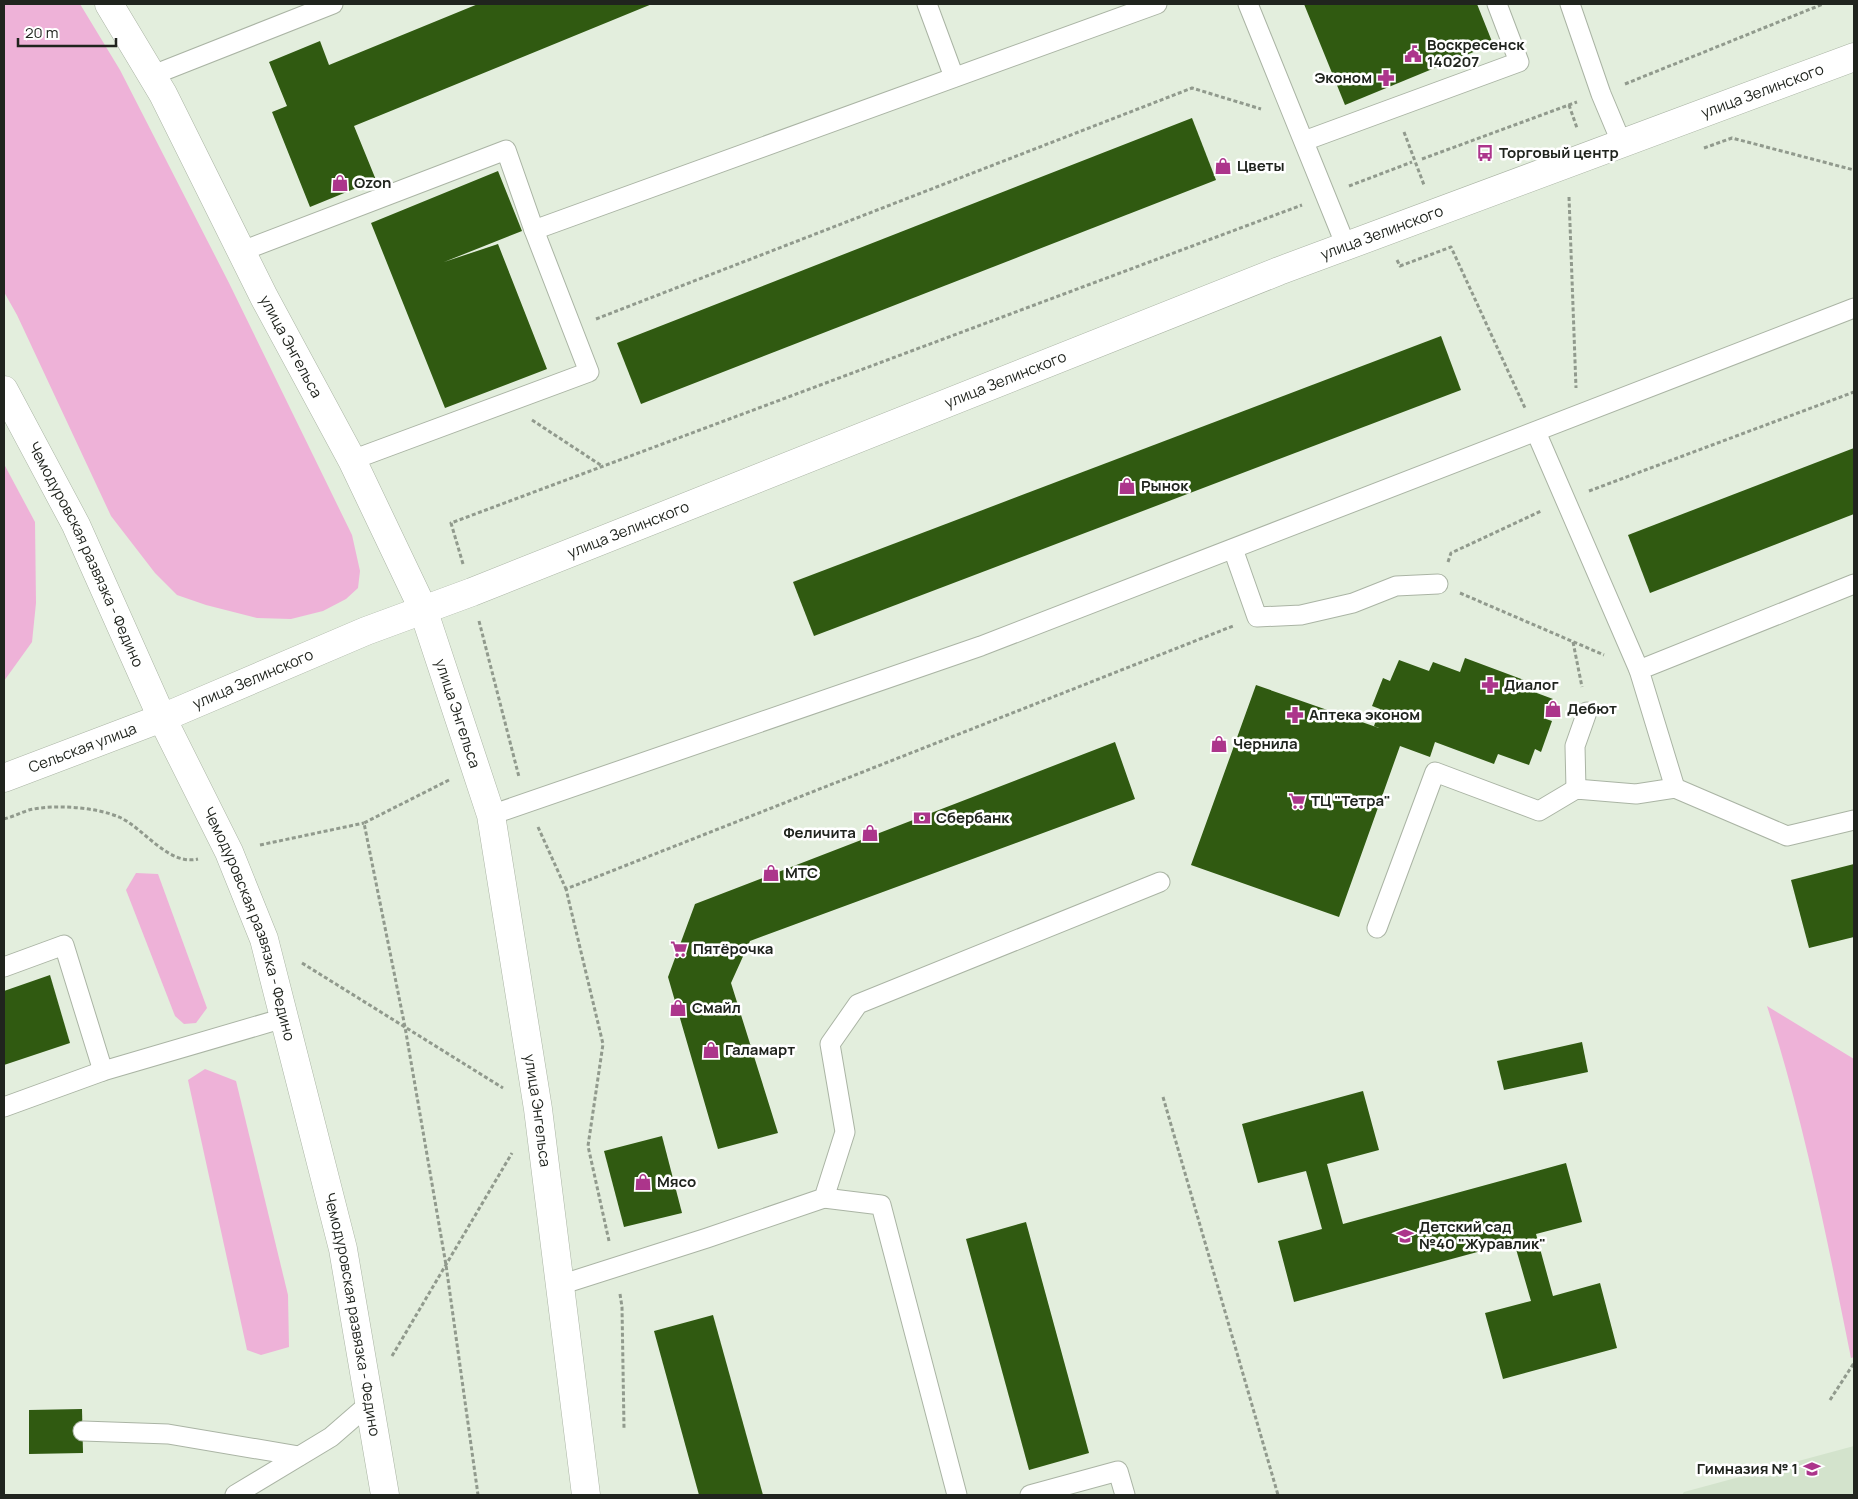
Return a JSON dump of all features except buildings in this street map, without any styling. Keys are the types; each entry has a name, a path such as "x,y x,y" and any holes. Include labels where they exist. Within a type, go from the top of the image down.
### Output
{"street":[{"name":"улица Энгельса","path":"109,4 153,75 264,297 352,460 424,610 476,767 491,816 538,1109 586,1495"},
{"name":"улица Зелинского","path":"162,718 366,631 472,592 1270,274 1854,58"},
{"name":"Чемодуровская развязка - Федино","path":"4,390 76,525 162,718 229,852 264,939 343,1249 385,1495"},
{"name":"Сельская улица","path":"4,778 162,718"}],"lane":[{"path":"153,75 333,4"},
{"path":"927,4 954,77"},
{"path":"534,230 1157,4"},
{"path":"1248,4 1346,246"},
{"path":"1304,142 1519,62 1497,4"},
{"path":"1570,4 1601,94 1622,144"},
{"path":"242,251 506,150 534,230 589,372 352,460"},
{"path":"491,816 981,646 1854,308"},
{"path":"1536,432 1639,670 1675,788"},
{"path":"1233,549 1257,617 1301,615 1353,603 1396,586 1438,584"},
{"path":"1639,670 1854,584"},
{"path":"1576,789 1575,746 1587,712"},
{"path":"1377,928 1435,772 1539,811 1576,789 1636,794 1675,788 1788,836 1854,820"},
{"path":"824,1198 845,1132 830,1044 858,1004 1160,882"},
{"path":"4,967 64,945 103,1071"},
{"path":"4,1107 103,1071 284,1018"},
{"path":"560,1286 824,1198 881,1205 957,1495"},
{"path":"235,1495 331,1437 369,1401"},
{"path":"82,1431 168,1434 299,1456"},
{"path":"1030,1495 1118,1471 1125,1495"}],"path":[{"path":"1422,159 1601,94 1823,4"},
{"path":"572,329 1192,88 1294,119"},
{"path":"1402,124 1421,177"},
{"path":"1732,138 1854,170"},
{"path":"624,1428 622,1307 588,1146 603,1044 566,889 522,790 472,592 451,524 1412,162"},
{"path":"1569,197 1577,416"},
{"path":"1395,253 1400,266 1451,247 1536,432"},
{"path":"1565,500 1854,392"},
{"path":"506,403 602,467"},
{"path":"1519,522 1451,553 1438,584 1573,641 1587,712"},
{"path":"566,889 1257,617"},
{"path":"476,767 364,823 405,1027 446,1265 478,1495"},
{"path":"264,939 538,1109"},
{"path":"1163,1097 1278,1495"},
{"path":"369,1401 514,1150"},
{"path":"1830,1400 1854,1363"}],"shaded area":[{"path":"4,4 80,4 120,70 229,283 352,535 360,571 358,588 346,599 323,611 291,619 257,618 206,605 177,595 155,573 111,516 17,315 4,292"},
{"path":"4,464 35,522 36,603 32,642 4,681"},
{"path":"136,873 158,874 207,1008 196,1023 184,1024 175,1016 126,890"},
{"path":"1767,1006 1854,1059 1854,1357 1851,1358 1804,1137"},
{"path":"205,1069 236,1081 288,1295 289,1347 261,1355 247,1350 188,1080"},
{"name":"Гимназия № 1","path":"1854,1446 1854,1495 1682,1495 1684,1492"}],"place":[{"name":"Воскресенск 140207","path":"1413,54"},
{"name":"Эконом","path":"1386,78"},
{"name":"Торговый центр","path":"1485,153"},
{"name":"Цветы","path":"1223,166"},
{"name":"Ozon","path":"340,183"},
{"name":"Рынок","path":"1127,486"},
{"name":"Диалог","path":"1490,685"},
{"name":"Дебют","path":"1553,709"},
{"name":"Аптека эконом","path":"1295,715"},
{"name":"Чернила","path":"1219,744"},
{"name":"ТЦ \"Тетра\"","path":"1297,801"},
{"name":"Сбербанк","path":"922,818"},
{"name":"Феличита","path":"870,833"},
{"name":"МТС","path":"771,873"},
{"name":"Пятёрочка","path":"679,949"},
{"name":"Смайл","path":"678,1008"},
{"name":"Галамарт","path":"711,1050"},
{"name":"Мясо","path":"643,1182"},
{"name":"Детский сад №40 \"Журавлик\"","path":"1405,1236"},
{"name":"Гимназия № 1","path":"1812,1469"}]}
